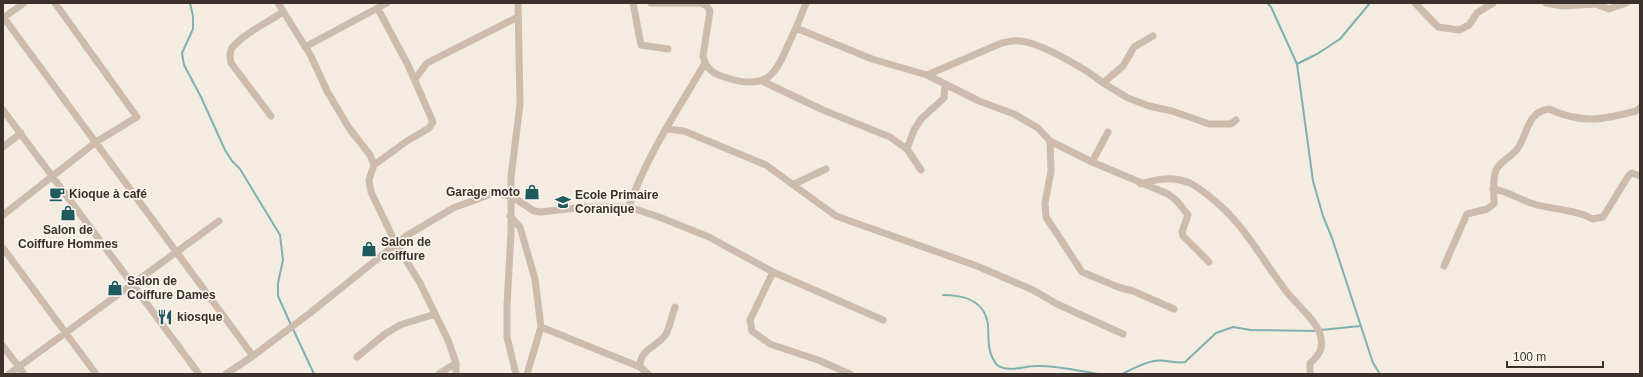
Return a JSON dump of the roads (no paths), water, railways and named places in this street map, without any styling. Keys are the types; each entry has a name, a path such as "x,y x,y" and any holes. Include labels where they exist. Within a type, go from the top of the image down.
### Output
{"street":[{"path":"24,3 3,18 253,356"},
{"path":"3,215 96,142 137,117 55,3"},
{"path":"278,3 305,47 348,128 370,155 374,164 369,186 396,244 420,283 448,340 456,362 456,374"},
{"path":"305,47 387,3"},
{"path":"516,374 507,337 511,177 520,104 518,3"},
{"path":"633,3 640,45 643,47 668,49"},
{"path":"651,3 700,3 707,6 710,11 703,56 705,63 715,74 744,83 762,81 774,72 796,28 806,3"},
{"path":"1415,3 1438,27 1459,30 1469,25 1477,12 1493,3"},
{"path":"1546,3 1562,6 1596,4 1609,9 1626,3"},
{"path":"374,164 432,125 433,122 415,79 378,9"},
{"path":"271,116 231,63 229,55 240,40 283,12"},
{"path":"415,79 427,62 518,17"},
{"path":"796,28 872,59 927,75 979,101 1024,119 1038,128 1050,141 1092,162 1141,184 1168,194 1177,201 1188,215 1182,232 1183,236 1209,262"},
{"path":"1103,82 1123,66 1134,47 1153,36"},
{"path":"927,75 997,45 1007,42 1021,41 1045,49 1135,101 1179,113 1209,124 1230,124 1236,120"},
{"path":"629,207 640,179 705,63"},
{"path":"762,81 823,110 890,136 907,149 920,170"},
{"path":"907,149 914,130 921,119 944,98 945,84"},
{"path":"1444,266 1467,214 1487,209 1494,204 1493,189 1496,171 1500,163 1517,149 1531,120 1543,110 1549,109 1563,116 1580,120 1601,120 1636,111 1640,108"},
{"path":"3,110 199,374"},
{"path":"667,129 684,131 744,154 766,165 836,216 977,266 1033,290 1057,304 1123,334"},
{"path":"1092,162 1108,132"},
{"path":"3,147 21,133"},
{"path":"1050,141 1052,171 1045,203 1046,218 1079,268 1087,275 1133,291 1174,309"},
{"path":"794,184 826,169"},
{"path":"1493,189 1501,190 1533,204 1558,210 1570,211 1586,215 1593,219 1603,217 1629,174 1632,173 1640,176"},
{"path":"1141,184 1165,178 1182,180 1198,188 1232,215 1286,292 1317,329 1321,338 1321,350 1317,358 1310,363 1310,374"},
{"path":"226,374 253,356 316,308 396,244 438,216 478,198 494,193 511,196 534,211 541,212 585,207 629,207 709,237 773,272 883,320"},
{"path":"510,216 520,227 535,279 541,327 527,374"},
{"path":"9,374 219,221"},
{"path":"3,248 96,374"},
{"path":"773,272 750,320 752,331 770,344 818,360 850,374"},
{"path":"640,367 642,354 667,333 674,307"},
{"path":"357,357 385,334 400,325 435,314"},
{"path":"541,327 640,367 648,374"},
{"path":"3,346 24,374"},
{"path":"439,374 456,362"}],"waterway":[{"path":"190,3 193,16 193,29 182,53 184,65 201,97 225,150 232,161 240,169 280,235 283,260 278,283 278,296 291,325"},
{"path":"1267,3 1271,7 1297,64 1313,181 1323,216 1332,238 1373,363 1380,374"},
{"path":"1297,64 1317,54 1340,39 1370,3"},
{"path":"943,295 966,298 978,305 983,310 988,325 990,353 997,365 1006,369 1031,366 1051,366 1099,374"},
{"path":"1321,330 1360,326"},
{"path":"1122,374 1154,361 1185,362 1216,333 1233,327 1251,330 1317,331"},
{"path":"293,329 314,374"}],"place":[{"name":"Garage moto","path":"532,192"},
{"name":"Kioque à café","path":"57,194"},
{"name":"Ecole Primaire Coranique","path":"563,202"},
{"name":"Salon de Coiffure Hommes","path":"68,213"},
{"name":"Salon de coiffure","path":"369,249"},
{"name":"Salon de Coiffure Dames","path":"115,288"},
{"name":"kiosque","path":"165,317"}]}
